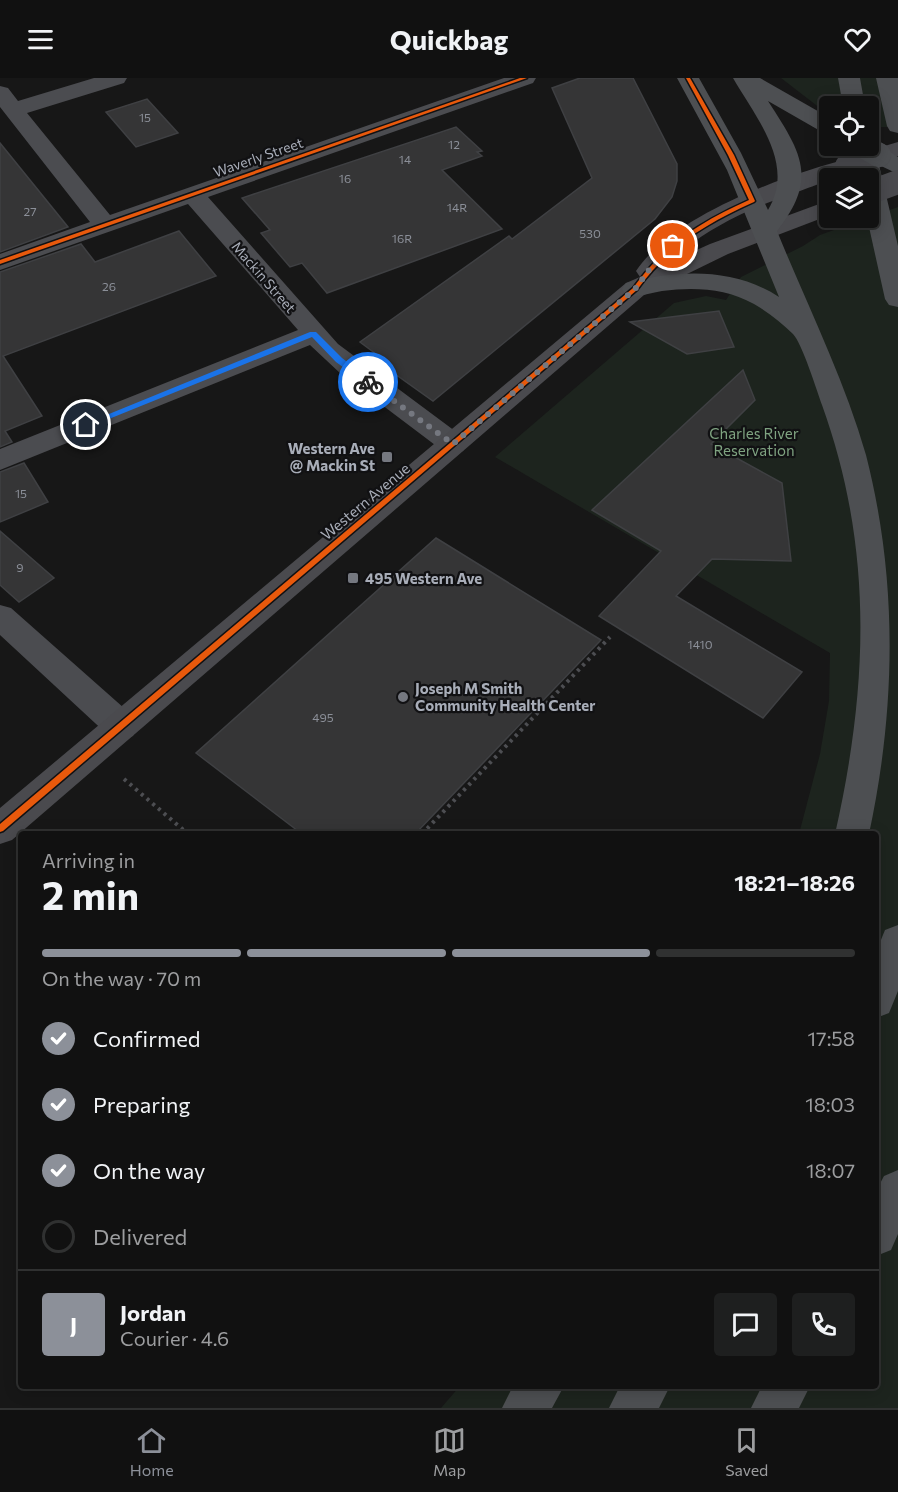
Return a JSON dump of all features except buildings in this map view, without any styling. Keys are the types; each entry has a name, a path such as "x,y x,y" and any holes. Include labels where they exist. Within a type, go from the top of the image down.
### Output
{"main road":[{"path":"688,78 731,155 752,201 835,402 854,458 869,533 877,600 877,665 865,770 853,831"},
{"path":"744,78 784,148 790,164 792,186 787,202 777,218 764,231"},
{"path":"744,78 772,87 819,119"},
{"path":"849,78 852,96"},
{"path":"887,78 898,126"},
{"path":"772,87 784,148"},
{"path":"880,153 898,299"},
{"name":"Western Avenue","path":"0,829 635,289 652,266 679,242 716,218 752,201 880,153"},
{"path":"879,189 898,182"},
{"name":"Western Avenue","path":"635,289 694,260 819,211"},
{"path":"635,289 687,280 729,284 755,293 772,303 807,333"},
{"path":"879,992 898,942"},
{"path":"879,1229 898,1190"},
{"path":"524,1408 540,1389"},
{"path":"631,1408 646,1389"},
{"path":"773,1408 786,1389"}],"street":[{"path":"105,225 7,102 116,78"},
{"name":"Waverly Street","path":"0,262 525,78"},
{"name":"Mackin Street","path":"192,195 313,334 350,369 453,444"},
{"path":"0,460 313,334"},
{"path":"0,617 121,726"}],"path":[{"path":"425,831 610,637"},
{"path":"124,779 185,831"}],"green space":[{"path":"781,78 898,78 891,127 879,127 879,96 819,96 819,107"},
{"name":"Charles River Reservation","path":"898,207 898,1408 441,1408 457,1389 879,1389 879,831 800,831 820,754 829,701 830,653 495,457 674,303 706,296 726,300 741,277 820,235 840,228 879,228 879,214"}],"cycle path":[{"path":"0,262 525,78"},
{"path":"0,829 635,289 658,260 686,236 752,201 731,155 688,78"}],"way so far":[{"path":"368,382 453,444 635,289 652,266 673,246"}],"place":[{"name":"Western Ave @ Mackin St","path":"387,457"},
{"name":"495 Western Ave","path":"353,578"},
{"name":"Joseph M Smith Community Health Center","path":"403,697"}],"route":[{"path":"86,425 313,334 339,360 368,382"}]}
